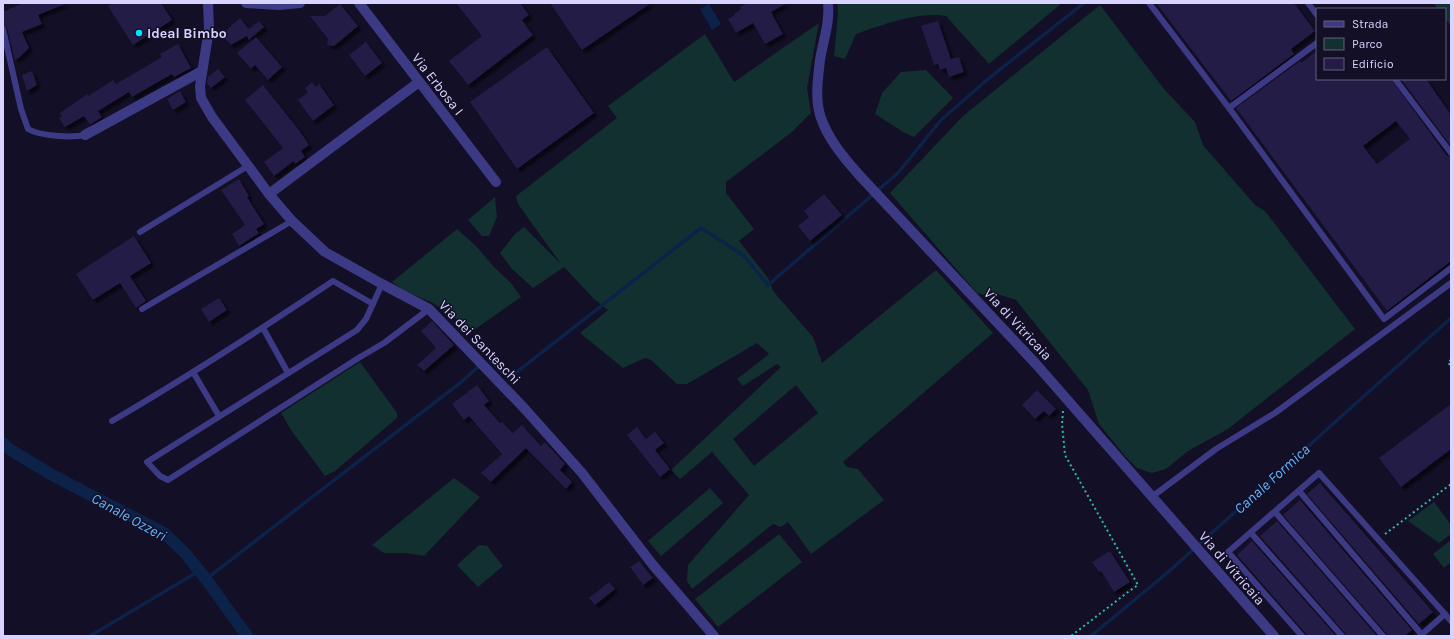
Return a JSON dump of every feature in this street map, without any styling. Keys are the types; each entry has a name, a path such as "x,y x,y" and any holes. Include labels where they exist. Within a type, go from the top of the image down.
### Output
{"street":[{"name":"Via dei Santeschi","path":"208,3 209,29 200,86 201,98 212,117 269,194 292,221 325,252 429,309 524,408 582,472 654,565 714,636"},
{"path":"246,3 279,5 300,3"},
{"name":"Via Erbosa I","path":"358,3 496,182"},
{"name":"Via di Vitricaia","path":"828,3 829,19 820,60 818,90 820,115 842,156 1036,364 1274,636"},
{"path":"85,135 202,71"},
{"path":"269,194 419,82"}],"lane":[{"path":"1148,3 1228,108 1384,319 1451,268"},
{"path":"1308,3 1316,14"},
{"path":"3,29 21,109 28,129 34,133 74,138 85,135"},
{"path":"1228,108 1316,44"},
{"path":"1396,80 1451,152"},
{"path":"140,232 248,166"},
{"path":"142,309 292,221"},
{"path":"112,421 263,328 333,281 373,304"},
{"path":"1152,496 1216,449 1275,413 1451,283"},
{"path":"382,284 366,319 357,330 147,462 160,476 168,480 384,343 429,309"},
{"path":"263,328 288,373"},
{"path":"193,372 219,416"},
{"path":"1302,636 1228,552 1319,473 1451,621"},
{"path":"1298,491 1422,635 1445,614"},
{"path":"1275,512 1383,636"},
{"path":"1251,532 1342,636"}],"path":[{"path":"1451,360 1448,362 1451,367"},
{"path":"1064,407 1062,424 1065,455 1138,585 1071,636"},
{"path":"1389,531 1451,484"}],"green space":[{"path":"837,3 1062,3 989,64 946,16 935,15 912,17 856,34 845,59 834,56 838,14"},
{"path":"1433,3 1451,3 1451,26 1446,19 1446,8 1437,8"},
{"path":"1100,5 1164,89 1195,122 1203,145 1255,205 1265,211 1355,329 1228,429 1188,451 1166,469 1152,473 1137,468 1124,455 1099,424 1088,390 1016,300 994,293 984,295 977,293 890,193 963,116"},
{"path":"819,23 807,88 811,113 792,132 726,182 726,193 754,229 739,241 768,278 773,291 813,337 822,363 936,270 993,333 843,462 847,467 858,469 884,500 811,554 788,522 781,527 773,524 692,589 687,581 688,565 749,495 712,452 680,479 671,470 781,367 777,364 743,386 737,379 769,354 757,343 687,384 677,384 651,360 645,358 623,368 580,333 608,310 594,299 564,267 533,288 512,269 500,253 514,235 524,227 561,264 518,204 516,196 617,118 608,106 705,34 734,82","holes":["796,385 818,413 754,466 733,439"]},
{"path":"926,70 953,98 914,137 903,132 875,114 882,93 901,72"},
{"path":"495,197 497,217 489,236 482,236 468,220"},
{"path":"457,229 476,246 494,267 511,283 521,297 474,330 433,303 405,291 392,282"},
{"path":"360,362 397,413 397,418 335,471 325,476 291,430 281,413"},
{"path":"454,478 480,497 424,556 407,553 384,553 372,545"},
{"path":"710,488 723,503 661,556 648,541"},
{"path":"1434,502 1451,525 1451,534 1439,543 1408,521"},
{"path":"779,534 802,562 718,627 695,599"},
{"path":"1451,540 1451,562 1444,568 1433,554"},
{"path":"479,545 487,546 503,566 478,587 457,565"}],"water":[{"path":"709,4 721,24 712,30 700,9"}],"building":[{"path":"23,3 67,3 38,15 42,24 22,32 29,48 15,60 7,28 3,25 3,12"},
{"name":"Ideal Bimbo","path":"113,3 161,3 172,20 133,45 108,6"},
{"path":"456,3 520,3 529,15 522,20 533,35 468,85 449,61 482,36"},
{"path":"550,3 651,3 582,50"},
{"path":"748,3 787,3 771,12 783,34 765,44 753,23 736,33 728,19 741,9 740,7"},
{"path":"1156,3 1294,3 1315,31 1291,49 1294,54 1231,101"},
{"path":"340,4 358,26 334,46 327,45 328,39 310,16 325,16"},
{"path":"240,18 249,29 259,21 264,27 249,40 247,36 231,45 221,35"},
{"path":"938,21 951,59 959,57 964,72 949,77 946,68 940,70 938,64 934,65 921,26"},
{"path":"256,37 282,67 268,80 255,65 251,69 237,53"},
{"path":"366,42 382,63 365,76 349,55"},
{"path":"178,44 191,68 174,77 172,74 132,97 129,92 98,111 102,117 90,125 84,116 65,127 59,118 62,117 60,113 87,94 88,96 113,80 116,84 162,57 160,54"},
{"path":"547,47 594,113 517,169 470,102"},
{"path":"1316,52 1316,80 1392,80 1447,156 1451,157 1451,261 1387,311 1236,108 1300,61 1301,63","holes":["1396,121 1410,139 1377,164 1363,146"]},
{"path":"218,69 225,77 211,88 207,83 208,77"},
{"path":"32,71 37,85 27,91 22,75"},
{"path":"1402,80 1427,80 1451,115 1451,146"},
{"path":"312,82 316,87 319,84 334,105 313,121 298,100 308,92 305,88"},
{"path":"263,85 309,145 301,151 305,157 295,164 294,161 274,176 264,162 283,148 245,100"},
{"path":"180,91 186,102 173,110 167,99"},
{"path":"239,179 249,196 247,197 264,224 256,229 259,233 239,246 232,234 245,225 221,190"},
{"path":"824,194 842,215 810,241 798,226 809,217 804,211"},
{"path":"134,236 151,263 130,276 146,301 136,308 120,283 93,300 76,274"},
{"path":"219,298 227,310 209,322 201,309"},
{"path":"432,321 454,345 424,371 417,365 436,348 421,331"},
{"path":"477,385 489,401 484,405 500,423 502,422 513,433 522,425 541,446 545,442 565,464 560,470 572,482 566,489 526,448 491,482 481,473 502,454 469,416 464,420 452,404"},
{"path":"1037,390 1056,409 1049,416 1044,411 1035,419 1022,405"},
{"path":"1451,404 1451,449 1401,487 1379,458"},
{"path":"637,427 646,439 655,432 664,443 655,450 670,469 660,477 627,435"},
{"path":"1320,483 1433,612 1419,624 1307,494"},
{"path":"1300,500 1412,630 1405,636 1387,636 1283,515"},
{"path":"1277,521 1377,636 1346,636 1260,536"},
{"path":"1252,541 1336,636 1308,636 1237,555"},
{"path":"1110,551 1130,582 1114,592 1101,571 1099,572 1092,562"},
{"path":"639,561 653,578 643,585 630,567"},
{"path":"609,582 615,589 595,605 589,598"}],"waterway":[{"path":"490,360 509,378 701,228 743,255 768,285 898,173 941,120 988,79 1084,3"},
{"name":"Canale Formica","path":"1091,636 1167,573 1451,318"},
{"path":"206,579 460,383 478,367"},
{"name":"Canale Ozzeri","path":"3,443 9,449 52,475 164,533 184,552 206,579 247,636"},
{"path":"90,636 199,571"}],"place":[{"name":"Ideal Bimbo","path":"139,33"}]}
